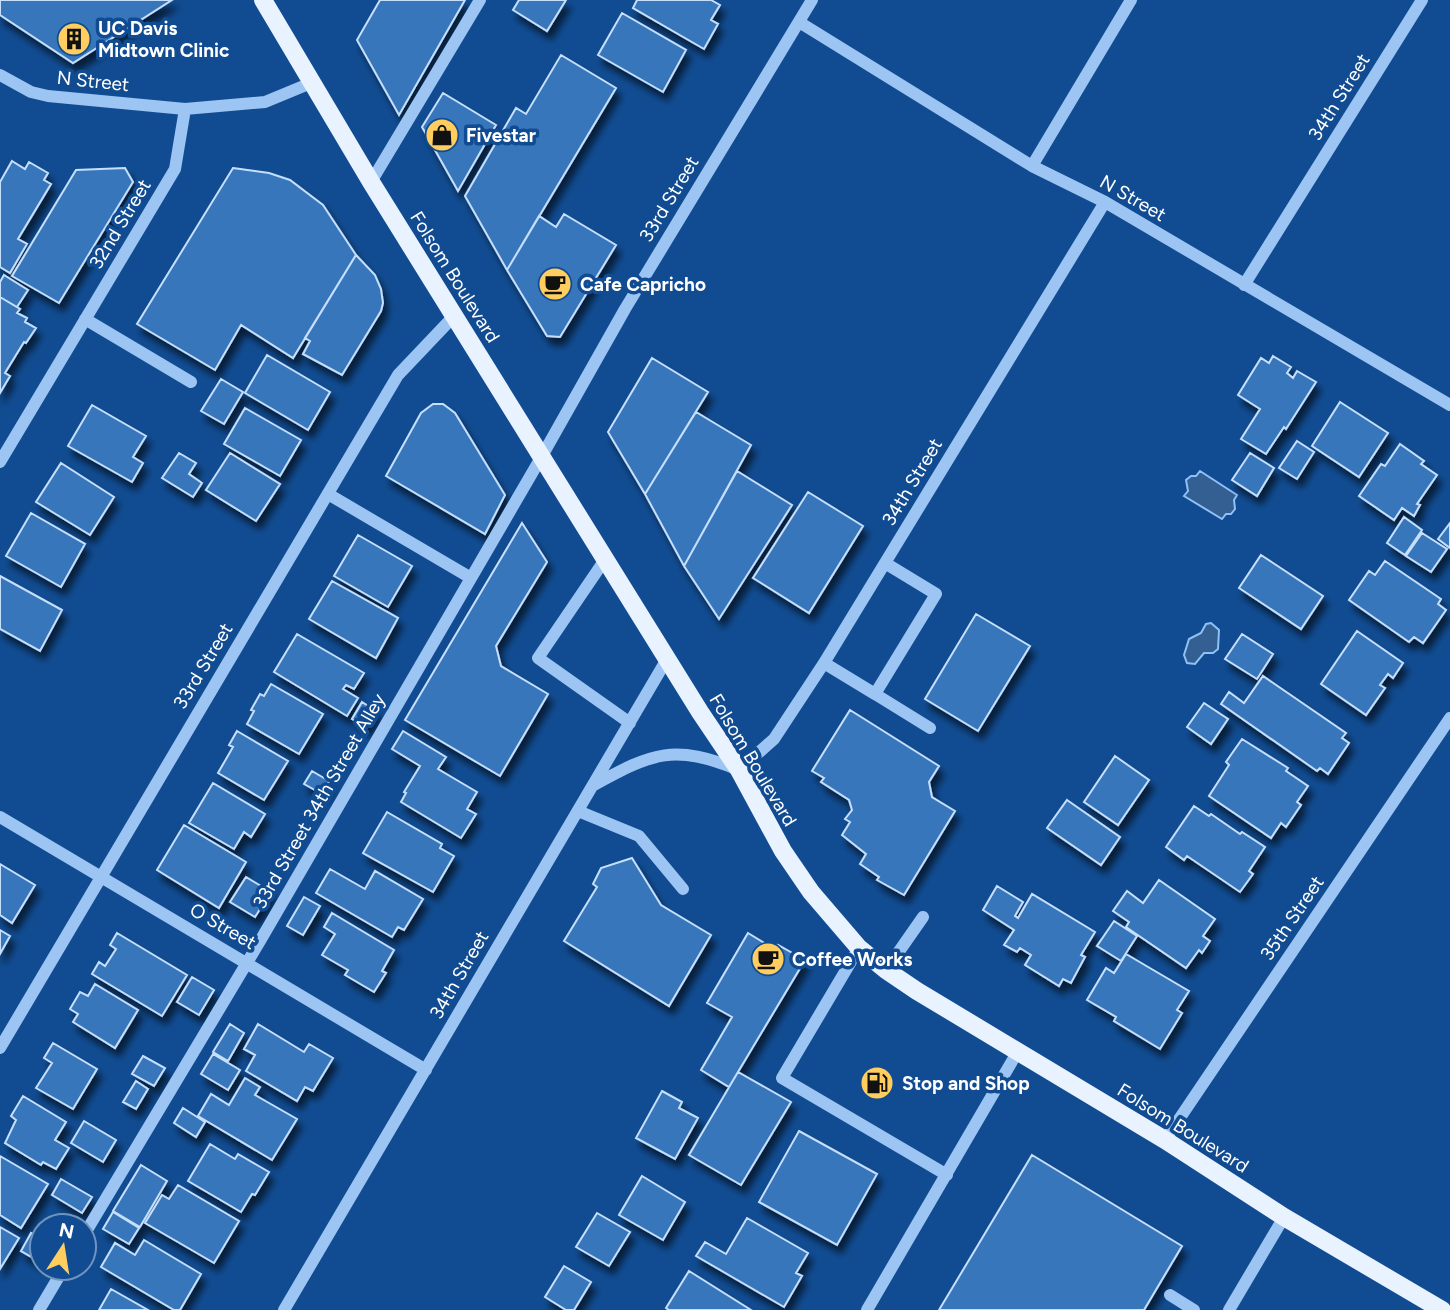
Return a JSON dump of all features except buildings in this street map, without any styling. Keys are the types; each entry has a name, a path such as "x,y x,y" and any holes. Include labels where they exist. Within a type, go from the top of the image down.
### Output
{"main road":[{"name":"Folsom Boulevard","path":"263,0 371,182 667,659 739,770 783,851 811,892 859,948 887,970 1165,1140 1284,1217 1442,1310"}],"street":[{"path":"371,182 480,0"},
{"name":"33rd Street","path":"542,456 625,309 812,0"},
{"path":"1032,166 1131,0"},
{"name":"34th Street","path":"1244,285 1422,0"},
{"name":"N Street","path":"799,22 1032,166 1105,202 1450,405"},
{"name":"N Street","path":"0,75 31,92 48,96 185,109"},
{"path":"185,109 265,102 311,82"},
{"name":"32nd Street","path":"1,460 175,169 185,109"},
{"name":"34th Street","path":"739,770 774,739 824,663 1105,202"},
{"name":"33rd Street","path":"0,1048 398,375 455,315"},
{"path":"85,319 191,382"},
{"name":"33rd Street 34th Street Alley","path":"98,1212 247,963 542,456"},
{"path":"328,494 471,578"},
{"path":"606,558 538,658 630,723"},
{"path":"875,694 936,594 885,563"},
{"name":"34th Street","path":"285,1310 667,659"},
{"path":"824,663 930,728"},
{"name":"35th Street","path":"1165,1140 1450,718"},
{"path":"594,785 640,760 673,754 706,757 739,770"},
{"path":"578,811 639,836 682,889"},
{"name":"O Street","path":"0,817 426,1070"},
{"path":"887,970 923,917"},
{"path":"859,948 782,1077 947,1175"},
{"path":"867,1310 1018,1051"},
{"path":"1229,1310 1284,1217"},
{"path":"39,1310 56,1282"},
{"path":"1170,1296 1194,1310"}],"water":[{"path":"1200,471 1237,495 1234,500 1235,509 1231,514 1226,514 1222,519 1184,496 1188,491 1186,480"},
{"path":"1211,623 1219,630 1218,649 1213,653 1204,653 1195,664 1187,663 1184,655 1189,639 1201,633 1206,624"}],"place":[{"name":"UC Davis Midtown Clinic","path":"74,39"},
{"name":"Fivestar","path":"442,135"},
{"name":"Cafe Capricho","path":"555,284"},
{"name":"Coffee Works","path":"768,959"},
{"name":"Stop and Shop","path":"877,1083"}]}
